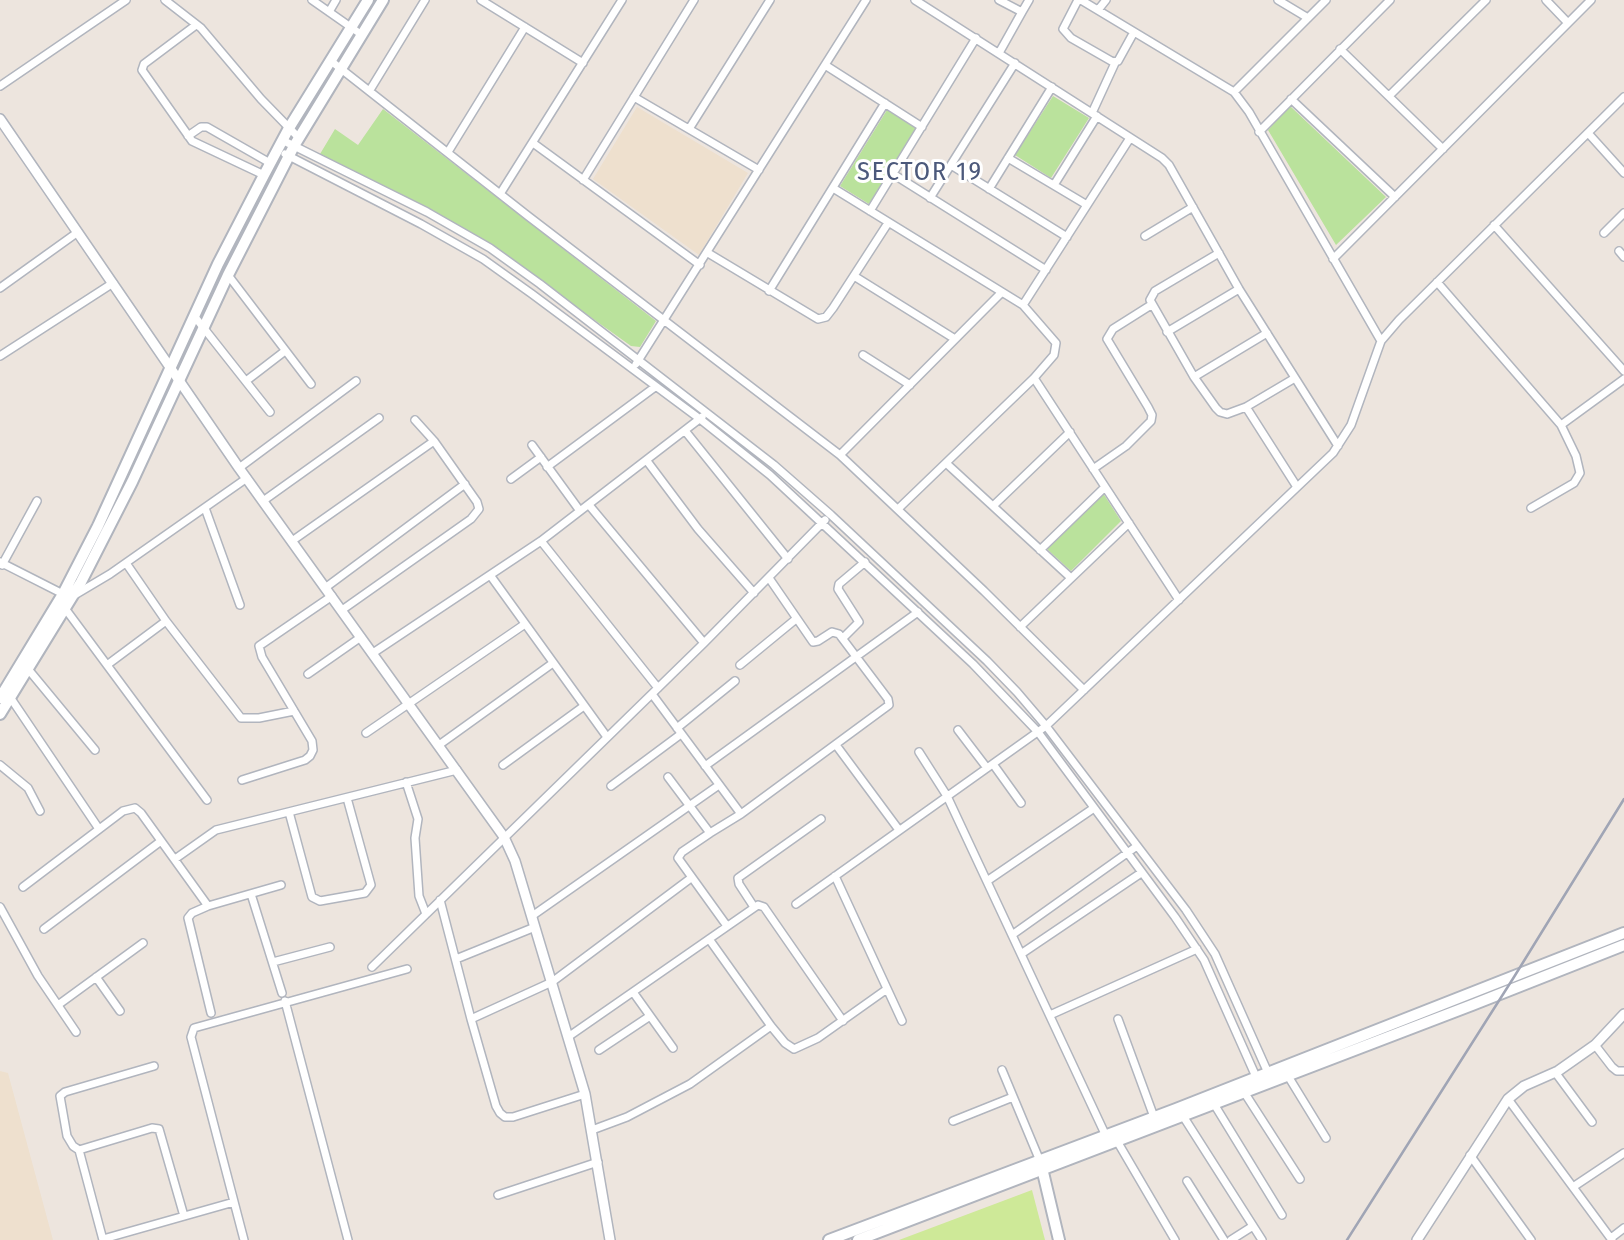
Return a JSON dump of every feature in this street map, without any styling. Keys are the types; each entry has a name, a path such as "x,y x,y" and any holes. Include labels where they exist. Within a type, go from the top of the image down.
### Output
{"main road":[{"path":"3,702 65,600 218,264 264,174 289,128 368,0"},
{"path":"3,702 28,669 132,482 228,275 293,146 383,0"},
{"path":"1041,1165 1106,1136 1270,1078 1624,933"},
{"path":"1270,1078 1287,1076 1624,944"},
{"path":"829,1240 927,1208 1041,1165 1118,1141 1244,1092 1258,1082"},
{"path":"1041,1165 1059,1240"},
{"path":"858,1240 927,1208"}],"street":[{"path":"0,86 127,0"},
{"path":"165,0 196,25 289,128 293,146 483,259 700,419 823,522 972,664 1038,732 1197,949 1258,1082"},
{"path":"312,0 362,34"},
{"path":"329,12 336,0"},
{"path":"370,90 425,0"},
{"path":"481,0 583,63"},
{"path":"500,194 621,0"},
{"path":"583,180 694,0"},
{"path":"689,129 770,0"},
{"path":"632,369 666,320 866,0"},
{"path":"915,0 927,3 1052,88 1152,149 1169,165 1239,289 1338,446"},
{"path":"999,0 1022,12"},
{"path":"999,53 1029,0"},
{"path":"1115,63 1071,38 1063,29 1079,0 1234,92 1381,341"},
{"path":"1098,10 1106,0"},
{"path":"1278,0 1308,18"},
{"path":"1234,92 1326,0"},
{"path":"1259,132 1390,0"},
{"path":"1389,96 1486,0"},
{"path":"1546,0 1569,23"},
{"path":"1333,259 1591,0"},
{"path":"196,25 142,68 194,142 264,174"},
{"path":"448,152 525,27"},
{"path":"1054,186 1094,115 1115,63 1134,32"},
{"path":"870,211 976,38"},
{"path":"1340,49 1443,149"},
{"path":"331,61 841,455 1084,690"},
{"path":"930,198 1016,64"},
{"path":"825,65 922,127"},
{"path":"989,189 1052,88"},
{"path":"634,97 759,170"},
{"path":"796,904 1046,726 1297,487 1338,446 1351,425 1381,341 1624,97"},
{"path":"1291,99 1395,197"},
{"path":"769,291 885,103"},
{"path":"0,120 239,468 504,837 515,861 586,1094 610,1240"},
{"path":"188,136 200,127 207,127 270,163"},
{"path":"1588,133 1624,173"},
{"path":"1023,305 1130,138"},
{"path":"533,143 700,265"},
{"path":"280,145 293,146 427,212 490,248 774,465 987,661 1046,726 1186,910 1215,954 1270,1078"},
{"path":"1008,158 1087,205"},
{"path":"951,165 1067,237"},
{"path":"893,174 1046,270"},
{"path":"832,188 1023,305 1056,343 1054,355 1034,378 898,509"},
{"path":"1146,236 1193,207"},
{"path":"1604,233 1624,213"},
{"path":"708,253 818,319 826,317 888,223"},
{"path":"1494,225 1624,371"},
{"path":"0,288 78,232"},
{"path":"1219,253 1155,291 1150,300 1194,377 1220,412 1227,414 1246,407 1295,378"},
{"path":"228,275 311,384"},
{"path":"854,276 955,340"},
{"path":"1437,282 1561,425 1576,456 1580,472 1573,483 1531,508"},
{"path":"0,356 113,283"},
{"path":"1167,332 1239,289"},
{"path":"841,455 1001,293"},
{"path":"1093,469 1126,446 1152,421 1152,415 1107,339 1114,329 1151,305"},
{"path":"195,317 270,412"},
{"path":"1194,377 1267,333"},
{"path":"246,381 285,351"},
{"path":"863,355 910,385"},
{"path":"1034,378 1179,600"},
{"path":"1561,425 1624,379"},
{"path":"239,468 356,381"},
{"path":"547,467 655,387"},
{"path":"1246,407 1297,487"},
{"path":"373,653 541,541 686,432 708,412"},
{"path":"263,501 379,418"},
{"path":"342,610 476,514 479,509 477,502 434,441 415,421"},
{"path":"686,432 788,559"},
{"path":"993,506 1070,432"},
{"path":"292,541 434,441"},
{"path":"532,446 580,511"},
{"path":"511,479 541,457"},
{"path":"647,461 698,529 754,593"},
{"path":"946,463 1071,578"},
{"path":"65,600 126,563 247,478"},
{"path":"325,588 465,484"},
{"path":"1040,550 1105,487"},
{"path":"37,501 1,564 65,600 107,665 207,800"},
{"path":"589,505 704,643"},
{"path":"205,508 240,605"},
{"path":"372,967 831,515"},
{"path":"1020,626 1129,523"},
{"path":"541,541 658,688"},
{"path":"843,638 859,622 838,589 839,584 865,562"},
{"path":"126,563 166,621 241,718 259,718 294,711"},
{"path":"490,575 607,737"},
{"path":"727,926 678,857 836,745 890,702 836,632 813,642 769,578"},
{"path":"242,780 305,760 313,750 312,741 262,657 259,646 332,596"},
{"path":"705,766 918,612"},
{"path":"740,665 796,619"},
{"path":"107,665 166,621"},
{"path":"366,733 525,624"},
{"path":"308,674 361,637"},
{"path":"439,745 553,663"},
{"path":"28,669 95,750"},
{"path":"611,786 736,681"},
{"path":"652,694 741,814"},
{"path":"3,702 99,830"},
{"path":"503,765 584,706"},
{"path":"958,730 1021,803"},
{"path":"836,745 899,830"},
{"path":"919,752 947,796 1106,1136"},
{"path":"0,765 28,788 40,811"},
{"path":"175,859 216,830 457,770"},
{"path":"668,777 710,833"},
{"path":"406,782 418,819 415,838 419,896 426,914"},
{"path":"532,916 719,785"},
{"path":"289,812 312,897 320,901 365,893 371,886 346,798"},
{"path":"23,887 123,811 135,808 208,906"},
{"path":"987,881 1094,808"},
{"path":"754,907 738,878 821,819"},
{"path":"44,929 161,841"},
{"path":"1012,934 1137,846"},
{"path":"1021,954 1141,873"},
{"path":"835,876 902,1021"},
{"path":"471,1020 552,982 691,878"},
{"path":"211,1013 188,918 192,913 208,906 281,885"},
{"path":"251,894 282,993"},
{"path":"440,900 496,1106 505,1117 513,1117 586,1094"},
{"path":"568,1037 758,905 764,906 843,1021"},
{"path":"0,907 38,976 76,1032"},
{"path":"456,959 535,927"},
{"path":"709,939 771,1026 785,1044 794,1049 818,1038 887,989"},
{"path":"58,1005 143,943"},
{"path":"273,962 330,947"},
{"path":"1050,1015 1197,949"},
{"path":"244,1240 191,1032 194,1028 285,1001 407,969"},
{"path":"96,977 120,1011"},
{"path":"633,992 673,1048"},
{"path":"285,1001 348,1240"},
{"path":"1417,1240 1508,1099 1524,1086 1555,1072 1595,1045 1624,1014"},
{"path":"599,1050 650,1016"},
{"path":"1118,1019 1154,1118"},
{"path":"592,1130 627,1117 683,1088 771,1026"},
{"path":"1595,1045 1612,1067 1617,1071 1624,1071"},
{"path":"154,1066 65,1092 60,1096 66,1136 79,1150 103,1239 234,1202"},
{"path":"1002,1070 1041,1165"},
{"path":"1555,1072 1592,1122"},
{"path":"1287,1076 1326,1138"},
{"path":"1244,1092 1300,1179"},
{"path":"954,1121 1013,1097"},
{"path":"1508,1099 1611,1239 1624,1228"},
{"path":"1213,1104 1282,1215"},
{"path":"1183,1116 1262,1240"},
{"path":"79,1150 152,1128 159,1129 184,1216"},
{"path":"1118,1141 1175,1240"},
{"path":"1573,1187 1624,1153"},
{"path":"1471,1155 1531,1240"},
{"path":"498,1195 598,1162"},
{"path":"1187,1181 1224,1240"},
{"path":"1231,1240 1253,1226"}],"shaded area":[{"path":"637,107 748,173 699,255 593,179"},
{"path":"0,1071 8,1073 53,1240 0,1240"}],"green space":[{"path":"1053,96 1089,118 1051,178 1015,155"},
{"path":"1290,106 1386,197 1336,245 1268,130"},
{"path":"383,109 656,321 640,347 631,346 487,243 320,154 335,129 358,145"},
{"path":"887,110 916,128 869,204 840,186"},
{"path":"1103,493 1121,521 1071,571 1047,549"},
{"path":"1032,1190 1045,1240 899,1240"}],"railway":[{"path":"1347,1240 1624,799"}],"district":[{"name":"SECTOR 19","path":"920,173"}]}
